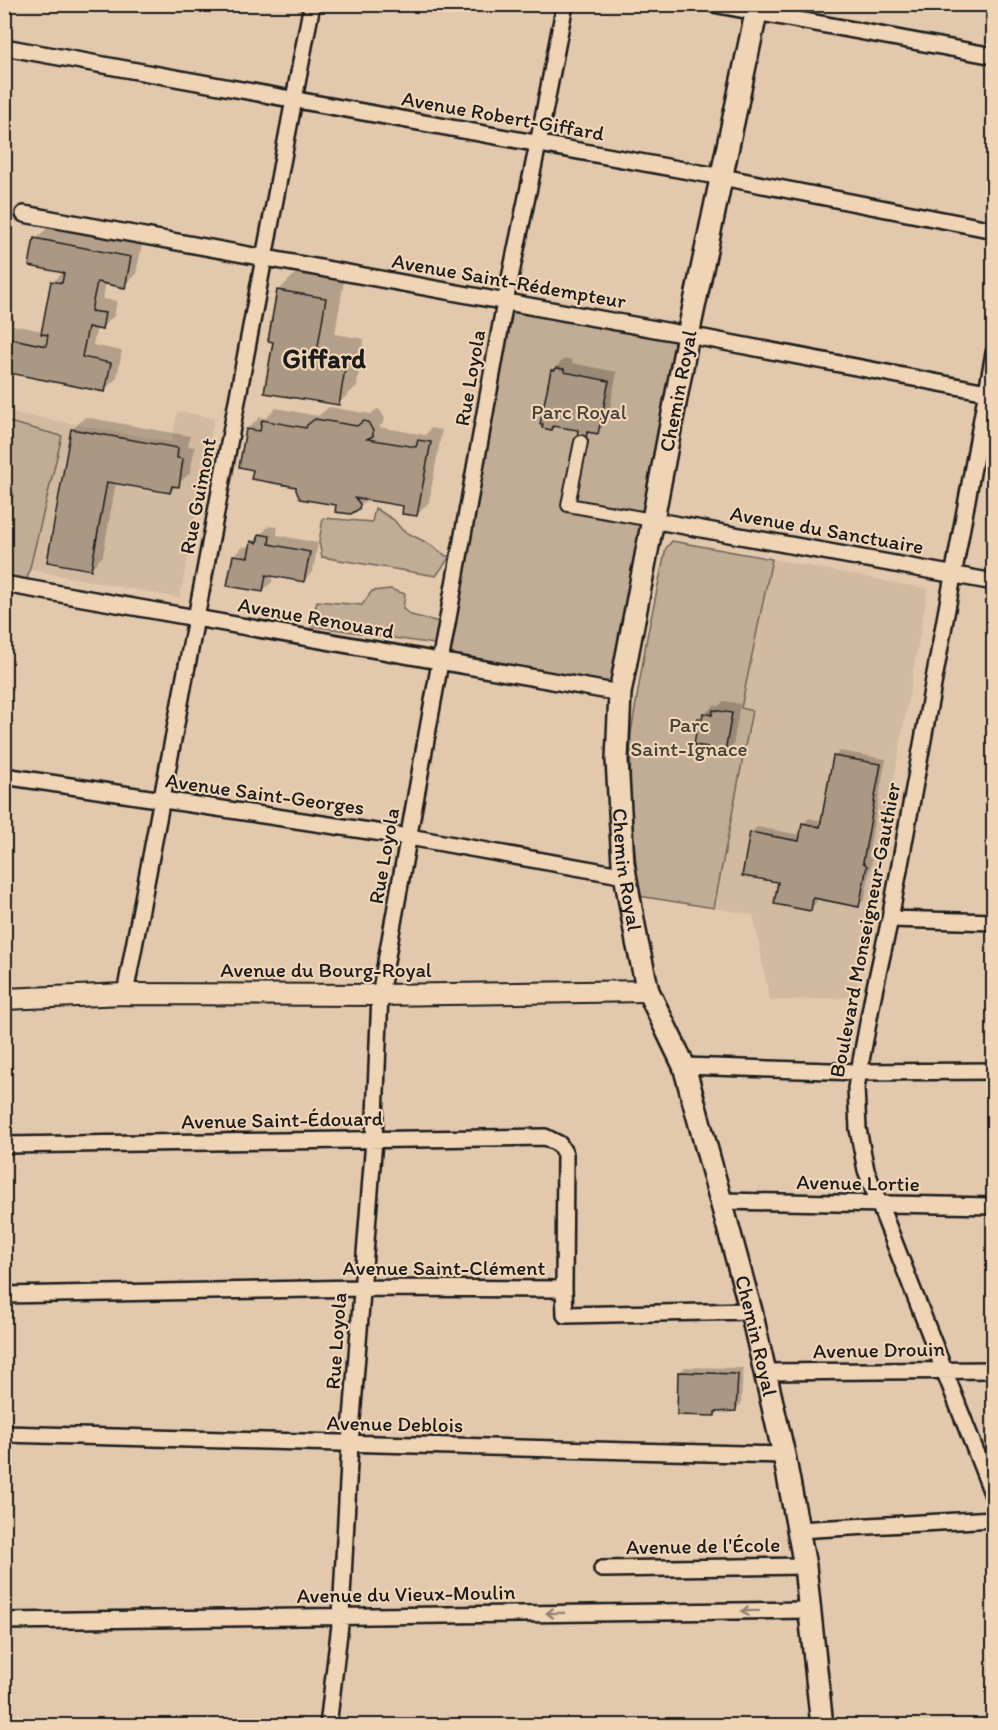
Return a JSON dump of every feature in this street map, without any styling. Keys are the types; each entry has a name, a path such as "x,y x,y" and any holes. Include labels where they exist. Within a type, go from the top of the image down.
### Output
{"main road":[{"name":"Chemin Royal","path":"758,8 688,335 652,520 620,693 617,760 626,876 648,991 684,1065 751,1311 784,1455 805,1566 822,1725"}],"street":[{"name":"Rue Guimont","path":"125,994 312,4"},
{"name":"Rue Loyola","path":"328,1725 341,1616 350,1444 374,1140 380,995 505,302 565,4"},
{"path":"713,4 758,8 993,56"},
{"name":"Avenue Robert-Giffard","path":"4,47 722,177 993,230"},
{"name":"Avenue Saint-Rédempteur","path":"24,214 987,392"},
{"name":"Boulevard Monseigneur-Gauthier","path":"993,353 890,920 856,1088 858,1129 866,1170 993,1498"},
{"path":"581,442 568,505 652,520"},
{"name":"Avenue du Sanctuaire","path":"652,520 993,582"},
{"name":"Avenue Renouard","path":"4,584 620,693"},
{"name":"Avenue Saint-Georges","path":"4,776 409,837 626,876"},
{"path":"890,920 993,922"},
{"name":"Avenue du Bourg-Royal","path":"4,999 125,994 380,995 648,991"},
{"path":"684,1065 859,1072 993,1071"},
{"name":"Avenue Saint-Édouard","path":"4,1144 545,1137 559,1144 566,1155 564,1289"},
{"name":"Avenue Lortie","path":"722,1202 993,1206"},
{"name":"Avenue Saint-Clément","path":"4,1294 362,1288 564,1289 565,1315 751,1311"},
{"name":"Avenue Drouin","path":"765,1372 993,1370"},
{"name":"Avenue Deblois","path":"4,1434 784,1455"},
{"path":"798,1530 993,1519"},
{"name":"Avenue de l'École","path":"602,1569 805,1566"},
{"name":"Avenue du Vieux-Moulin","path":"4,1621 809,1610"}],"shaded area":[{"path":"4,411 171,442 178,411 214,418 180,598 5,565"},
{"path":"772,559 928,589 855,997 770,1001 753,915 714,908 752,712 741,709"}],"green space":[{"name":"Parc Royal","path":"505,302 688,335 620,693 441,662"},
{"path":"5,421 62,436 25,588 5,583 4,529 8,529 13,493 5,490"},
{"path":"375,508 394,520 402,530 449,558 436,576 322,557 319,542 323,518 372,522"},
{"name":"Parc Saint-Ignace","path":"672,541 772,559 741,708 752,711 714,908 639,896 630,800 631,733 647,637 666,548"},
{"path":"390,589 405,594 403,609 411,615 440,622 434,644 311,626 317,601 362,605 372,591"}],"building":[{"path":"34,238 131,257 125,288 97,282 91,311 105,313 102,330 88,327 82,357 111,363 105,392 4,372 4,337 46,346 48,335 41,334 51,281 62,283 64,273 29,266"},
{"path":"277,290 326,298 317,352 347,357 339,405 264,393 273,342 268,341"},
{"path":"564,369 564,372 609,381 598,434 587,432 586,439 577,437 578,430 553,426 552,430 542,428 543,424 540,424 551,370"},
{"path":"315,419 357,426 363,421 368,422 373,436 367,439 416,447 418,440 431,442 417,516 402,514 403,506 355,498 360,504 359,509 351,514 335,512 336,505 300,499 296,487 251,479 253,470 239,467 246,429 260,431 262,420 306,428"},
{"path":"71,429 178,448 177,458 183,459 179,487 172,486 170,493 107,482 91,570 47,562"},
{"path":"259,534 270,536 269,544 310,552 304,582 266,575 263,592 227,586 233,555 248,557 251,541 257,543"},
{"path":"713,710 732,713 724,757 706,753 707,747 694,745 698,718 702,719 703,713 712,715"},
{"path":"833,756 881,764 863,862 867,866 859,907 813,898 811,911 774,904 778,882 742,876 750,832 799,841 802,823 820,827"},
{"path":"678,1372 738,1374 736,1411 715,1412 715,1416 677,1415"}],"district":[{"name":"Giffard","path":"324,359"}]}
